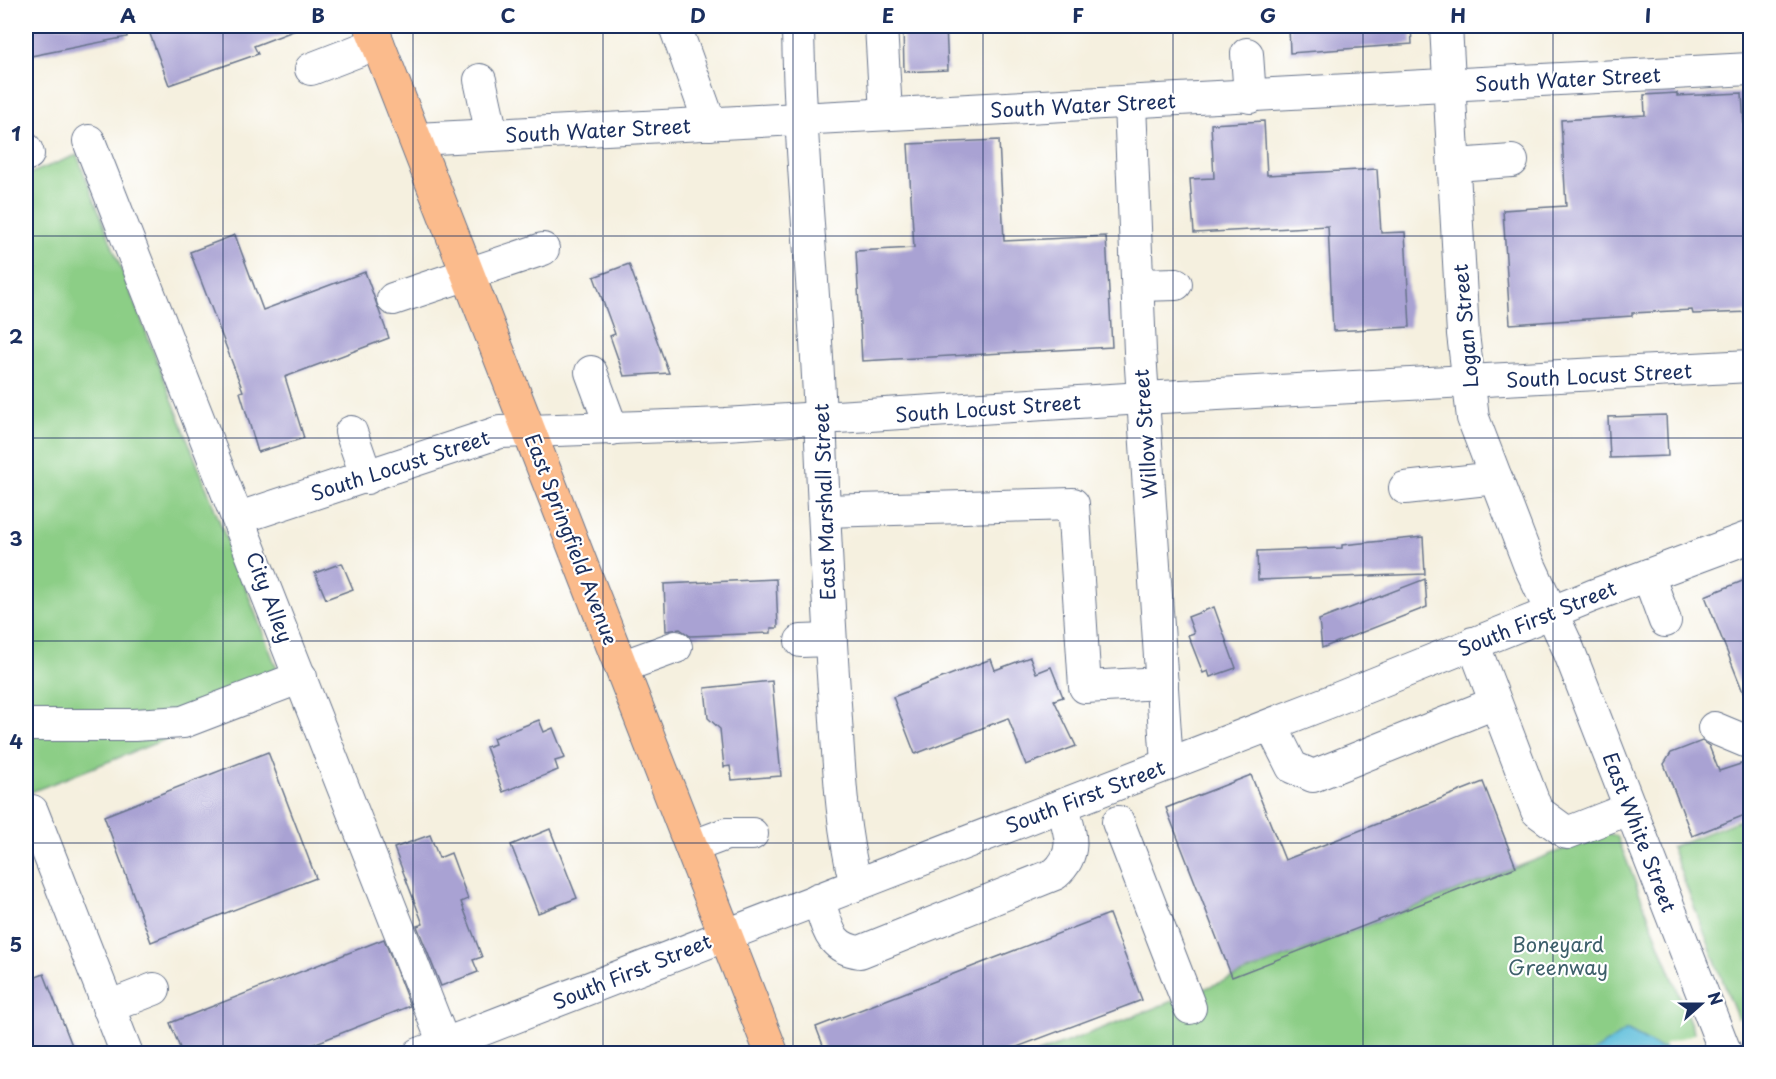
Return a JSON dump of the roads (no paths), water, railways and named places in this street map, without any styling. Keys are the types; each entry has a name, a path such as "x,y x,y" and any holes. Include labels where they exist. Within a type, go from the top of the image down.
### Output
{"main road":[{"name":"East Springfield Avenue","path":"374,34 772,1053"}],"street":[{"path":"675,26 711,124"},
{"path":"881,26 886,113"},
{"name":"Logan Street","path":"1446,26 1468,382 1473,418 1551,612"},
{"name":"East Marshall Street","path":"798,28 801,118 824,511 816,640 832,823 856,885"},
{"path":"311,69 374,34"},
{"path":"1247,54 1250,97"},
{"name":"South Water Street","path":"416,139 886,113 1130,104 1750,69"},
{"path":"480,80 492,135"},
{"name":"Willow Street","path":"1130,104 1143,398 1167,764"},
{"name":"City Alley","path":"89,141 301,677 437,1050"},
{"path":"1455,165 1512,161"},
{"path":"393,299 543,249"},
{"path":"1138,285 1176,284"},
{"name":"South Locust Street","path":"239,518 500,432 612,429 1750,366"},
{"path":"591,372 612,429"},
{"path":"351,432 367,477"},
{"path":"1405,488 1496,478"},
{"path":"824,511 1073,504 1085,687 1162,683"},
{"name":"South First Street","path":"437,1050 726,933 1271,725 1551,612 1750,537"},
{"path":"1648,575 1665,621"},
{"name":"East White Street","path":"1551,612 1567,646 1726,1053"},
{"path":"1473,643 1537,811 1567,833 1631,808"},
{"path":"621,667 676,647"},
{"path":"26,725 134,725 183,722 301,677"},
{"path":"1271,725 1292,767 1313,776 1495,703"},
{"path":"1714,728 1750,743"},
{"path":"818,898 833,940 844,950 860,952 1055,874 1066,865 1070,856 1069,829 1062,805"},
{"path":"32,811 127,1053"},
{"path":"1118,822 1190,1008"},
{"path":"691,847 726,834 752,834"},
{"path":"108,1007 154,989"}],"water":[{"path":"1626,1030 1660,1048 1673,1045 1750,1053 1590,1054"}],"park label":[{"name":"Boneyard Greenway","path":"1558,956"}]}
